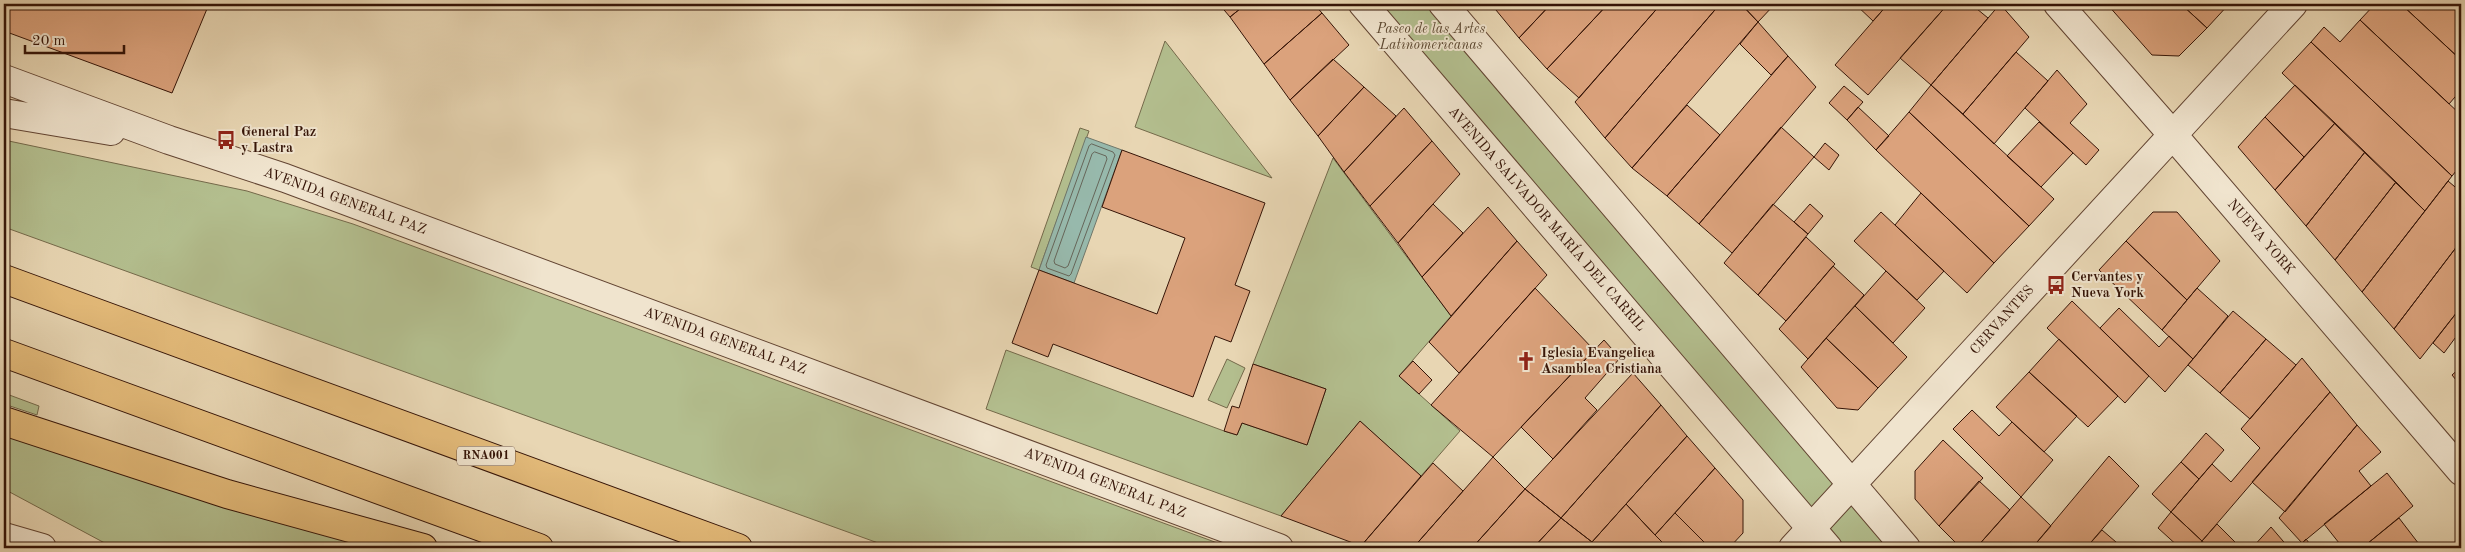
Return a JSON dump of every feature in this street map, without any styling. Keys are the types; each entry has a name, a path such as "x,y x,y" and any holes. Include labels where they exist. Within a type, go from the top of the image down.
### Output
{"highway":[{"name":"RNA001","path":"4,279 738,548"},
{"path":"4,353 539,548"},
{"path":"4,422 227,494 423,548"}],"street":[{"name":"AVENIDA SALVADOR MARÍA DEL CARRIL","path":"1363,4 1820,538"},
{"path":"1443,4 1906,548"},
{"name":"NUEVA YORK","path":"2058,4 2461,471"},
{"name":"CERVANTES","path":"1793,548 1820,538 1852,484 2293,4"},
{"name":"AVENIDA GENERAL PAZ","path":"4,79 169,140 294,182 1279,548"},
{"name":"AVENIDA GENERAL PAZ","path":"4,113 169,140"}],"green space":[{"name":"Paseo de las Artes Latinomericanas","path":"1363,4 1443,4 1906,548 1828,548"},
{"path":"1165,41 1272,178 1135,127"},
{"path":"1080,128 1089,131 1039,270 1031,267"},
{"path":"4,140 247,191 353,224 1231,548 892,548 4,227"},
{"path":"1333,158 1451,316 1399,376 1460,431 1421,476 1360,421 1281,516 986,409 1006,350 1224,431 1237,435 1242,423 1307,445 1326,389 1253,364"},
{"path":"1227,359 1245,368 1227,408 1208,400"},
{"path":"4,393 39,406 37,415 4,404"},
{"path":"4,433 373,548 114,548 4,489"}],"water":[{"path":"1086,137 1122,150 1074,283 1039,270"}],"building":[{"path":"4,4 209,4 172,93 4,31"},
{"path":"1219,4 1246,4 1230,17"},
{"path":"1246,4 1314,4 1322,13 1264,64 1230,17"},
{"path":"1491,4 1551,4 1519,38"},
{"path":"1551,4 1608,4 1547,69 1519,38"},
{"path":"1608,4 1661,4 1579,98 1547,69"},
{"path":"1661,4 1720,4 1605,138 1575,102"},
{"path":"1720,4 1741,4 1758,22 1632,168 1605,138"},
{"path":"1741,4 1772,4 1774,5 1758,22"},
{"path":"1855,4 1888,4 1873,21"},
{"path":"1888,4 1948,4 1868,95 1835,65"},
{"path":"1948,4 1971,4 1988,18 1931,85 1900,58"},
{"path":"2000,4 2029,37 1963,114 1931,85"},
{"path":"2107,4 2181,4 2207,28 2179,56 2152,55"},
{"path":"2181,4 2229,4 2207,28"},
{"path":"2375,4 2401,4 2461,60 2461,90 2449,104 2360,20"},
{"path":"2401,4 2456,4 2461,8 2461,60"},
{"path":"1322,13 1349,45 1290,100 1264,64"},
{"path":"2360,20 2461,115 2461,165 2452,176 2311,42 2324,27 2340,42"},
{"path":"1758,22 1788,56 1771,75 1740,44"},
{"path":"2311,42 2452,176 2425,211 2282,73"},
{"path":"2016,52 2048,81 1994,144 1963,114"},
{"path":"1788,56 1816,87 1699,224 1667,196"},
{"path":"1333,59 1364,87 1318,136 1290,100"},
{"path":"2057,70 2087,104 2070,123 2099,150 2086,165 2025,108"},
{"path":"1931,85 2054,199 2029,226 1909,112"},
{"path":"2295,85 2335,123 2304,157 2265,117"},
{"path":"1844,86 1863,102 1847,120 1829,103"},
{"path":"1364,87 1396,116 1344,172 1318,136"},
{"path":"1687,105 1720,135 1667,196 1632,168"},
{"path":"1858,107 1889,136 1876,150 1847,120"},
{"path":"1404,108 1432,141 1370,206 1344,172"},
{"path":"1909,112 2029,226 1994,263 1876,150"},
{"path":"2265,117 2304,157 2275,190 2238,147"},
{"path":"2039,122 2073,153 2041,187 2007,156"},
{"path":"2335,123 2365,152 2306,226 2275,190"},
{"path":"1781,127 1814,157 1732,253 1699,224"},
{"path":"1432,141 1460,174 1398,243 1370,206"},
{"path":"1825,143 1839,155 1829,170 1814,157"},
{"path":"1122,150 1265,203 1235,285 1250,291 1231,342 1215,336 1193,397 1053,344 1048,357 1012,343 1039,270 1157,314 1185,238 1102,207"},
{"path":"2365,152 2396,182 2335,260 2306,226"},
{"path":"2448,181 2461,192 2461,241 2394,329 2362,292"},
{"path":"2396,182 2425,211 2362,292 2335,260"},
{"path":"1921,193 1994,263 1967,293 1895,225"},
{"path":"1433,204 1463,233 1422,277 1398,243"},
{"path":"1773,204 1808,234 1758,295 1724,263"},
{"path":"1810,204 1823,216 1808,234 1794,222"},
{"path":"1488,207 1517,241 1451,316 1422,277"},
{"path":"1881,212 1944,271 1917,300 1854,241"},
{"path":"2153,212 2177,212 2220,261 2187,300 2126,241"},
{"path":"1806,237 1835,264 1786,321 1758,295"},
{"path":"1517,241 1547,275 1459,373 1429,342"},
{"path":"2126,241 2187,300 2162,330 2099,270"},
{"path":"2461,241 2461,307 2420,359 2394,329"},
{"path":"1833,266 1864,295 1808,359 1779,329"},
{"path":"1886,271 1925,308 1893,343 1855,306"},
{"name":"Iglesia Evangelica Asamblea Cristiana","path":"1535,288 1594,350 1493,457 1431,405"},
{"path":"2197,288 2228,316 2193,359 2162,330"},
{"path":"2072,301 2149,376 2125,403 2047,328"},
{"path":"1855,306 1907,357 1878,388 1826,338"},
{"path":"2461,307 2461,330 2444,353 2433,343"},
{"path":"2119,308 2159,347 2169,336 2193,359 2165,392 2100,328"},
{"path":"2233,311 2266,339 2220,393 2188,365"},
{"path":"1826,338 1878,388 1858,410 1837,408 1801,367"},
{"path":"2059,339 2118,396 2088,427 2029,372"},
{"path":"2266,339 2296,365 2250,419 2220,393"},
{"path":"1604,340 1620,358 1585,398 1597,410 1553,459 1521,427"},
{"path":"2302,358 2330,392 2202,541 2171,512 2212,464 2231,482 2260,448 2241,429"},
{"path":"1413,361 1432,380 1419,394 1399,376"},
{"path":"1253,364 1326,389 1307,445 1242,423 1237,435 1224,431 1232,406 1239,408"},
{"path":"2461,367 2461,386 2452,375"},
{"path":"2029,372 2077,416 2044,452 1996,407"},
{"path":"1633,373 1661,405 1561,518 1525,489"},
{"path":"2330,392 2357,425 2285,512 2252,482"},
{"path":"1661,405 1687,436 1592,542 1561,518"},
{"path":"1972,410 1999,436 2012,422 2053,460 2021,497 1953,429"},
{"path":"1360,421 1421,476 1361,546 1281,516"},
{"path":"2357,425 2381,452 2359,471 2371,486 2302,543 2279,518"},
{"path":"2206,433 2224,450 2199,479 2181,462"},
{"path":"1687,436 1715,468 1655,535 1626,504"},
{"path":"1943,440 1983,478 1939,526 1915,499 1915,471"},
{"path":"2109,456 2139,486 2086,548 2032,548"},
{"path":"1493,457 1525,489 1472,548 1413,548"},
{"path":"2181,462 2199,479 2171,512 2152,494"},
{"path":"1433,463 1463,491 1413,548 1366,548 1361,546"},
{"path":"1715,468 1743,500 1743,533 1729,548 1710,548 1675,513"},
{"path":"2387,473 2413,506 2362,548 2343,548 2324,524"},
{"path":"1979,481 2010,510 1976,548 1961,548 1939,526"},
{"path":"1525,489 1561,518 1533,548 1472,548"},
{"path":"2021,497 2051,526 2032,548 1976,548"},
{"path":"1626,504 1668,548 1598,548 1592,542"},
{"path":"2171,512 2202,541 2196,548 2180,548 2158,528"},
{"path":"1675,513 1710,548 1668,548 1655,535"},
{"path":"1561,518 1592,542 1587,548 1533,548"},
{"path":"2399,518 2422,548 2362,548"},
{"path":"2217,524 2241,548 2210,548 2202,541"},
{"path":"2271,527 2289,548 2252,548"},
{"path":"2102,530 2123,548 2086,548"},
{"path":"2306,539 2313,548 2295,548 2302,543"}],"place":[{"name":"General Paz y Lastra","path":"226,140"},
{"name":"Cervantes y Nueva York","path":"2056,285"},
{"name":"Iglesia Evangelica Asamblea Cristiana","path":"1526,361"}]}
